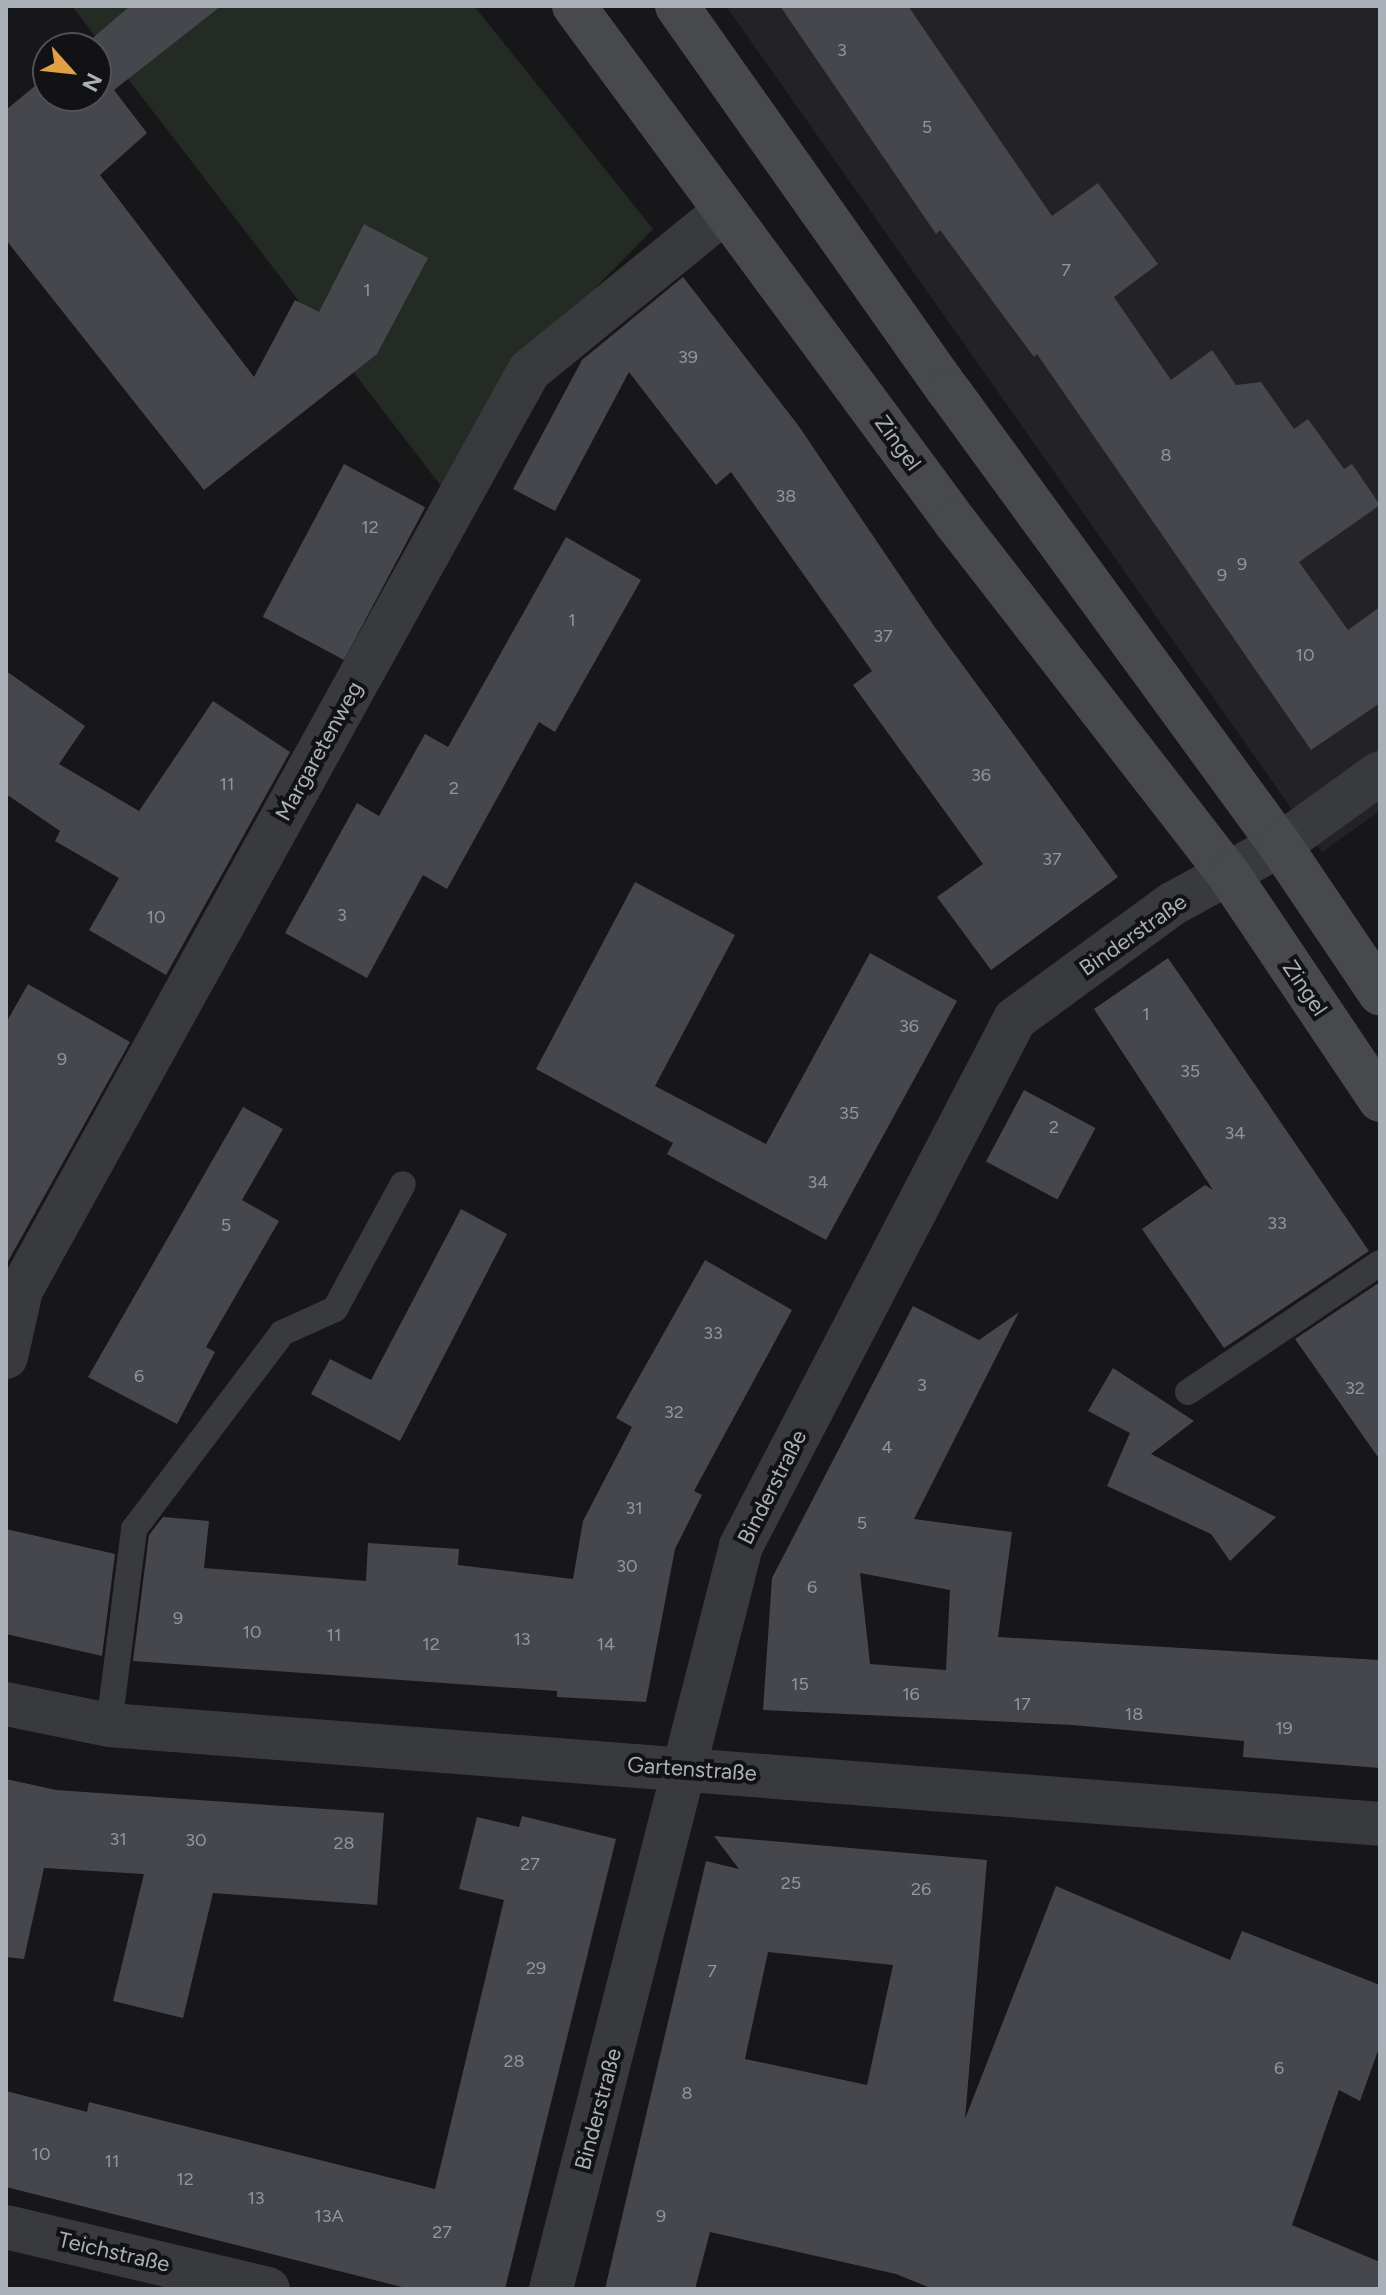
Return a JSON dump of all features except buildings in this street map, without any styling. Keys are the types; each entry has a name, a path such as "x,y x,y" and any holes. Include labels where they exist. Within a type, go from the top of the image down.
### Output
{"main road":[{"name":"Zingel","path":"574,6 724,212 1229,875 1380,1100"},
{"path":"677,6 949,391 1280,845 1380,993"}],"street":[{"name":"Margaretenweg","path":"6,1357 21,1290 529,371 724,212"},
{"path":"1229,875 1280,845 1380,773"},
{"name":"Binderstraße","path":"551,2289 687,1768 741,1546 1015,1019 1172,904 1229,875"},
{"name":"Gartenstraße","path":"6,1704 109,1725 1380,1824"},
{"name":"Teichstraße","path":"6,2227 268,2289"}],"lane":[{"path":"109,1725 134,1529 282,1333 335,1309 403,1184"},
{"path":"1188,1392 1380,1263"}],"shaded area":[{"path":"72,6 474,6 653,229 518,367 448,495 112,58 112,32 92,32"},
{"path":"726,6 1380,6 1380,811 1322,852"}]}
